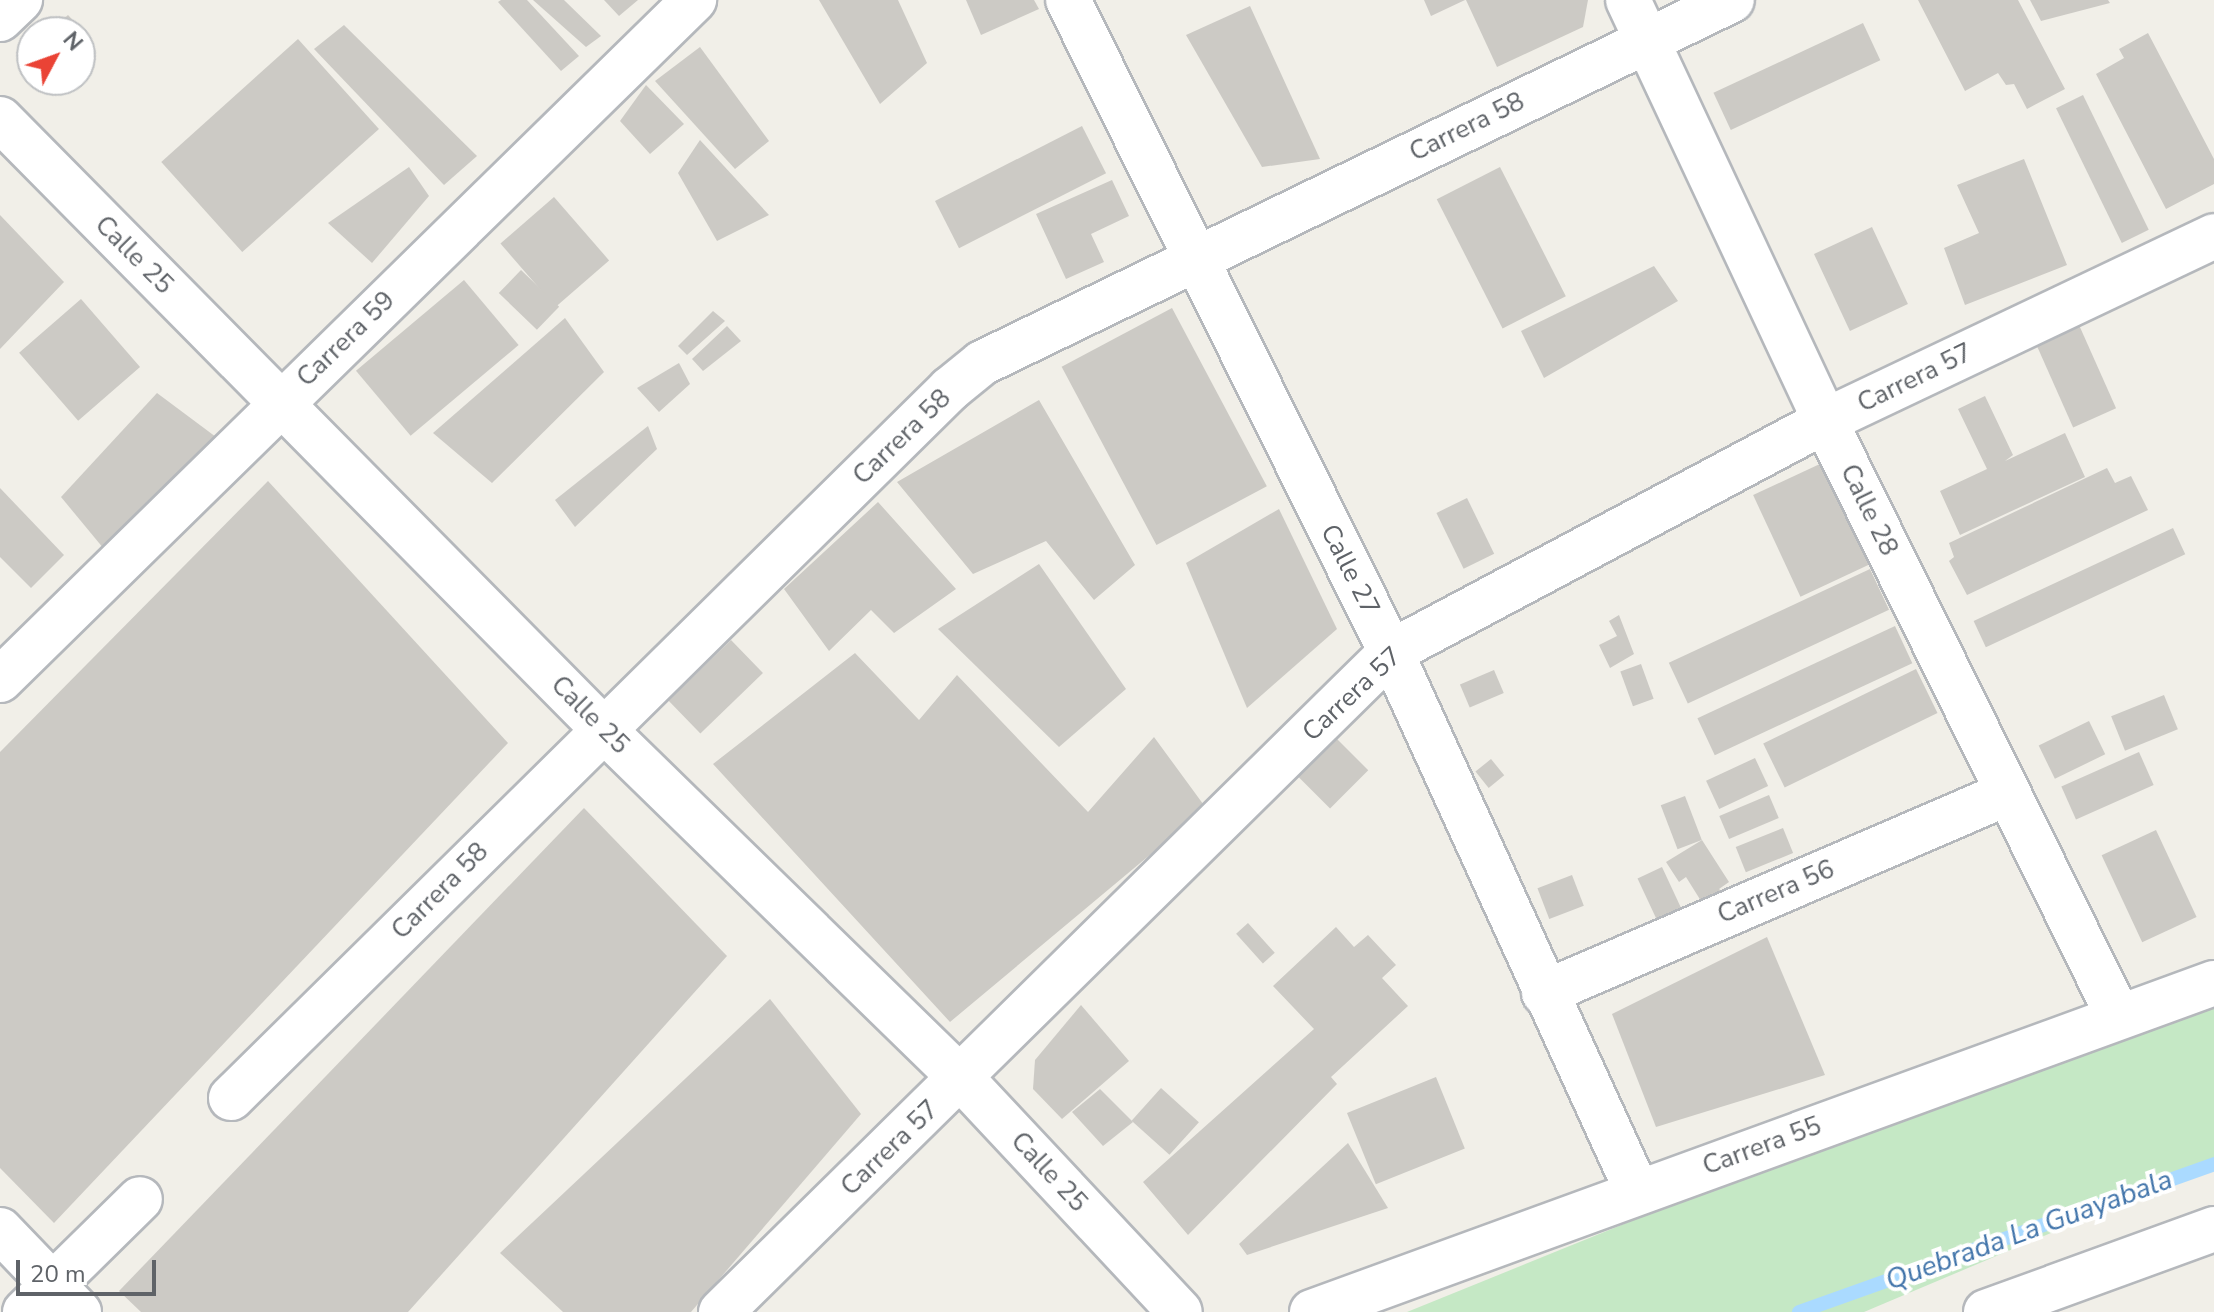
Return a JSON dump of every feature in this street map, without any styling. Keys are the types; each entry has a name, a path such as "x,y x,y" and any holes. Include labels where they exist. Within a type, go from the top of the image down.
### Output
{"street":[{"path":"0,19 20,0"},
{"name":"Carrera 59","path":"0,680 694,0"},
{"name":"Calle 27","path":"1068,0 1193,259 1391,652 1637,1191"},
{"name":"Calle 28","path":"1628,0 1825,421 2118,1016"},
{"name":"Carrera 58","path":"231,1098 972,371 1011,346 1732,0"},
{"name":"Calle 25","path":"0,119 604,730 961,1078 1180,1312"},
{"name":"Carrera 57","path":"721,1312 1391,652 1825,421 2214,236"},
{"name":"Carrera 56","path":"1544,993 2008,793"},
{"name":"Carrera 55","path":"1312,1312 2214,983"},
{"path":"0,1230 52,1303 140,1199"},
{"path":"2010,1308 2214,1229"}],"green space":[{"path":"2214,985 2214,1164 1864,1312 1407,1312"}],"building":[{"path":"527,0 579,56 561,71 498,2"},
{"path":"533,0 564,0 601,36 586,47"},
{"path":"604,0 638,0 619,16"},
{"path":"819,0 898,0 927,63 880,104"},
{"path":"966,0 1034,0 1039,9 981,35"},
{"path":"1424,0 1465,0 1431,16"},
{"path":"1466,0 1588,0 1583,27 1497,67"},
{"path":"1918,0 2018,0 2065,89 2027,109 2014,84 2006,85 1998,73 1965,91"},
{"path":"2030,0 2108,0 2110,3 2041,21"},
{"path":"1250,6 1320,159 1262,167 1186,35"},
{"path":"1863,23 1880,60 1731,130 1713,93"},
{"path":"344,25 477,156 444,185 314,49"},
{"path":"2148,33 2214,159 2214,184 2166,209 2096,74 2124,58 2119,49"},
{"path":"298,39 379,129 242,252 161,162"},
{"path":"700,47 769,141 735,169 655,81"},
{"path":"646,85 684,124 650,154 620,121"},
{"path":"2083,95 2149,230 2122,243 2056,108"},
{"path":"1082,126 1106,173 959,248 935,201"},
{"path":"700,140 769,215 717,241 678,173"},
{"path":"2024,159 2067,265 1965,305 1944,248 1979,233 1957,185"},
{"path":"409,167 429,196 372,263 328,223"},
{"path":"1500,167 1566,296 1503,328 1437,199"},
{"path":"1112,180 1129,216 1091,234 1104,262 1066,279 1036,214"},
{"path":"554,197 609,260 556,307 500,244"},
{"path":"0,215 64,282 0,349"},
{"path":"1872,227 1908,304 1850,331 1814,254"},
{"path":"1654,266 1678,301 1544,378 1521,331"},
{"path":"521,270 559,307 537,330 499,293"},
{"path":"464,280 519,345 411,436 356,371"},
{"path":"81,299 140,367 78,421 19,353"},
{"path":"1172,308 1267,486 1156,545 1062,367"},
{"path":"713,311 725,321 687,355 678,346"},
{"path":"2075,316 2116,408 2073,427 2032,335"},
{"path":"565,318 604,372 492,483 433,433"},
{"path":"727,326 741,341 703,371 692,359"},
{"path":"679,363 690,384 659,412 637,388"},
{"path":"157,393 220,440 104,549 61,497"},
{"path":"1985,396 2013,455 2005,461 2065,433 2085,477 1960,535 1940,491 1987,469 1958,409"},
{"path":"1039,400 1135,565 1094,600 1046,541 973,574 897,482"},
{"path":"648,426 657,449 575,527 555,500"},
{"path":"1822,463 1869,565 1800,597 1753,495"},
{"path":"2107,468 2115,483 2131,476 2148,510 1967,595 1949,561 1954,557 1949,543"},
{"path":"268,481 508,743 54,1223 0,1168 0,752"},
{"path":"0,488 64,555 31,588 0,557"},
{"path":"1467,498 1494,554 1464,569 1436,513"},
{"path":"878,502 956,589 894,633 871,610 829,651 784,589"},
{"path":"1279,509 1337,629 1247,708 1186,563"},
{"path":"2173,528 2185,554 1986,647 1974,621"},
{"path":"1039,564 1126,689 1059,747 938,629"},
{"path":"1870,569 1889,610 1688,704 1669,663"},
{"path":"1619,615 1634,654 1610,668 1599,645 1617,636 1609,621"},
{"path":"1895,626 1912,663 1715,755 1697,718"},
{"path":"731,640 763,673 700,734 668,700"},
{"path":"855,653 919,720 957,675 1088,812 1154,737 1206,808 950,1022 713,764"},
{"path":"1641,664 1654,699 1633,706 1620,672"},
{"path":"1916,669 1937,713 1785,788 1763,744"},
{"path":"1494,670 1504,693 1470,707 1460,684"},
{"path":"2164,695 2178,729 2125,751 2111,716"},
{"path":"2089,721 2105,754 2055,779 2039,746"},
{"path":"1335,737 1368,770 1330,808 1297,775"},
{"path":"2139,752 2154,785 2076,819 2061,787"},
{"path":"1755,758 1768,786 1719,809 1706,781"},
{"path":"1491,759 1504,775 1489,788 1475,772"},
{"path":"1769,795 1779,818 1729,839 1719,816"},
{"path":"1685,796 1702,840 1678,849 1661,805"},
{"path":"584,808 727,956 408,1312 141,1312 119,1291"},
{"path":"1783,828 1793,853 1746,872 1736,847"},
{"path":"2156,830 2197,917 2142,942 2102,855"},
{"path":"1702,840 1729,882 1719,889 1730,898 1700,903 1713,893 1701,901 1686,877 1679,882 1666,862"},
{"path":"1662,867 1687,921 1663,933 1638,878"},
{"path":"1572,875 1584,906 1549,919 1537,888"},
{"path":"1248,923 1275,953 1263,963 1236,934"},
{"path":"1336,927 1354,947 1368,935 1396,965 1382,978 1408,1006 1331,1077 1337,1084 1188,1235 1143,1182 1314,1029 1273,986"},
{"path":"1767,937 1825,1075 1656,1127 1612,1014"},
{"path":"770,999 861,1114 691,1312 563,1312 500,1253"},
{"path":"1081,1005 1129,1061 1062,1119 1033,1089 1035,1060"},
{"path":"1436,1077 1465,1148 1376,1184 1347,1113"},
{"path":"1161,1088 1199,1122 1169,1155 1132,1121"},
{"path":"1100,1089 1133,1122 1103,1146 1072,1112"},
{"path":"1348,1143 1388,1208 1247,1255 1239,1244"}],"waterway":[{"name":"Quebrada La Guayabala","path":"1799,1312 2214,1164"}]}
